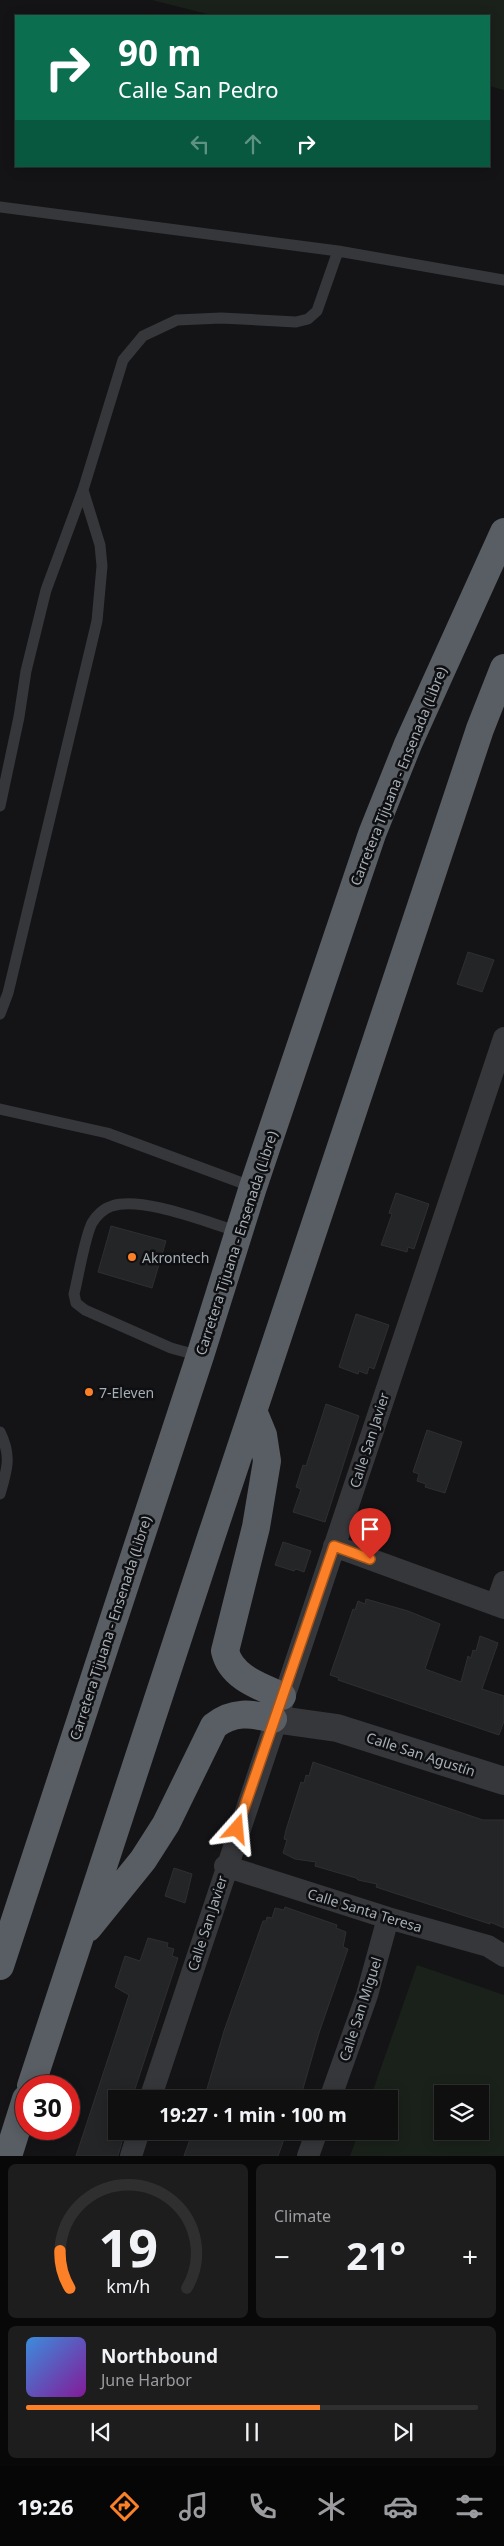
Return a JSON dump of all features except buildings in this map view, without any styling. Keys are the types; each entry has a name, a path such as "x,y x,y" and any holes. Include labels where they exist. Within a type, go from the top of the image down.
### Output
{"highway":[{"name":"Carretera Tijuana - Ensenada (Libre)","path":"0,1966 200,1356 253,1187 372,834 408,744 504,532"},
{"path":"35,2075 254,1413 297,1272 480,729 504,668"},
{"path":"254,1413 263,1435 267,1461 256,1527 225,1650 227,1659 240,1674 257,1685 277,1708"},
{"path":"79,1938 126,1882 152,1846 166,1824 214,1726 222,1720 240,1714 277,1708"},
{"path":"8,2156 15,2134"}],"street":[{"name":"Calle San Javier","path":"153,2090 277,1708 334,1546 504,1038"},
{"path":"334,1546 500,1606 504,1582"},
{"name":"Calle San Agustín","path":"277,1708 504,1781"},
{"name":"Calle Santa Teresa","path":"225,1866 388,1918 488,1946 504,1956"},
{"name":"Calle San Miguel","path":"333,2090 368,1995 388,1918"},
{"path":"131,2156 136,2140"},
{"path":"308,2156 314,2140"}],"lane":[{"path":"0,207 338,251 504,280"},
{"path":"0,806 19,717 26,671 46,590 83,490 123,360 142,336 177,320 221,318 296,322 308,319 316,311 338,251"},
{"path":"0,1014 8,993 97,621 102,566 100,545 83,490"},
{"path":"0,1109 106,1133 253,1187"},
{"path":"200,1356 171,1348 85,1310 76,1303 74,1294 91,1224 100,1213 111,1206 127,1204 168,1210 240,1232"},
{"path":"0,1432 8,1448 7,1469 0,1494"}],"shaded area":[{"path":"152,0 504,0 504,90 490,86 490,15 211,15"},
{"path":"417,1965 504,1995 504,2156 350,2156 356,2140 398,2140 398,2090 373,2090"}],"place":[{"name":"Akrontech","path":"132,1257"},
{"name":"7-Eleven","path":"89,1392"}],"route":[{"path":"237,1829 273,1719 334,1546 370,1559"}]}
